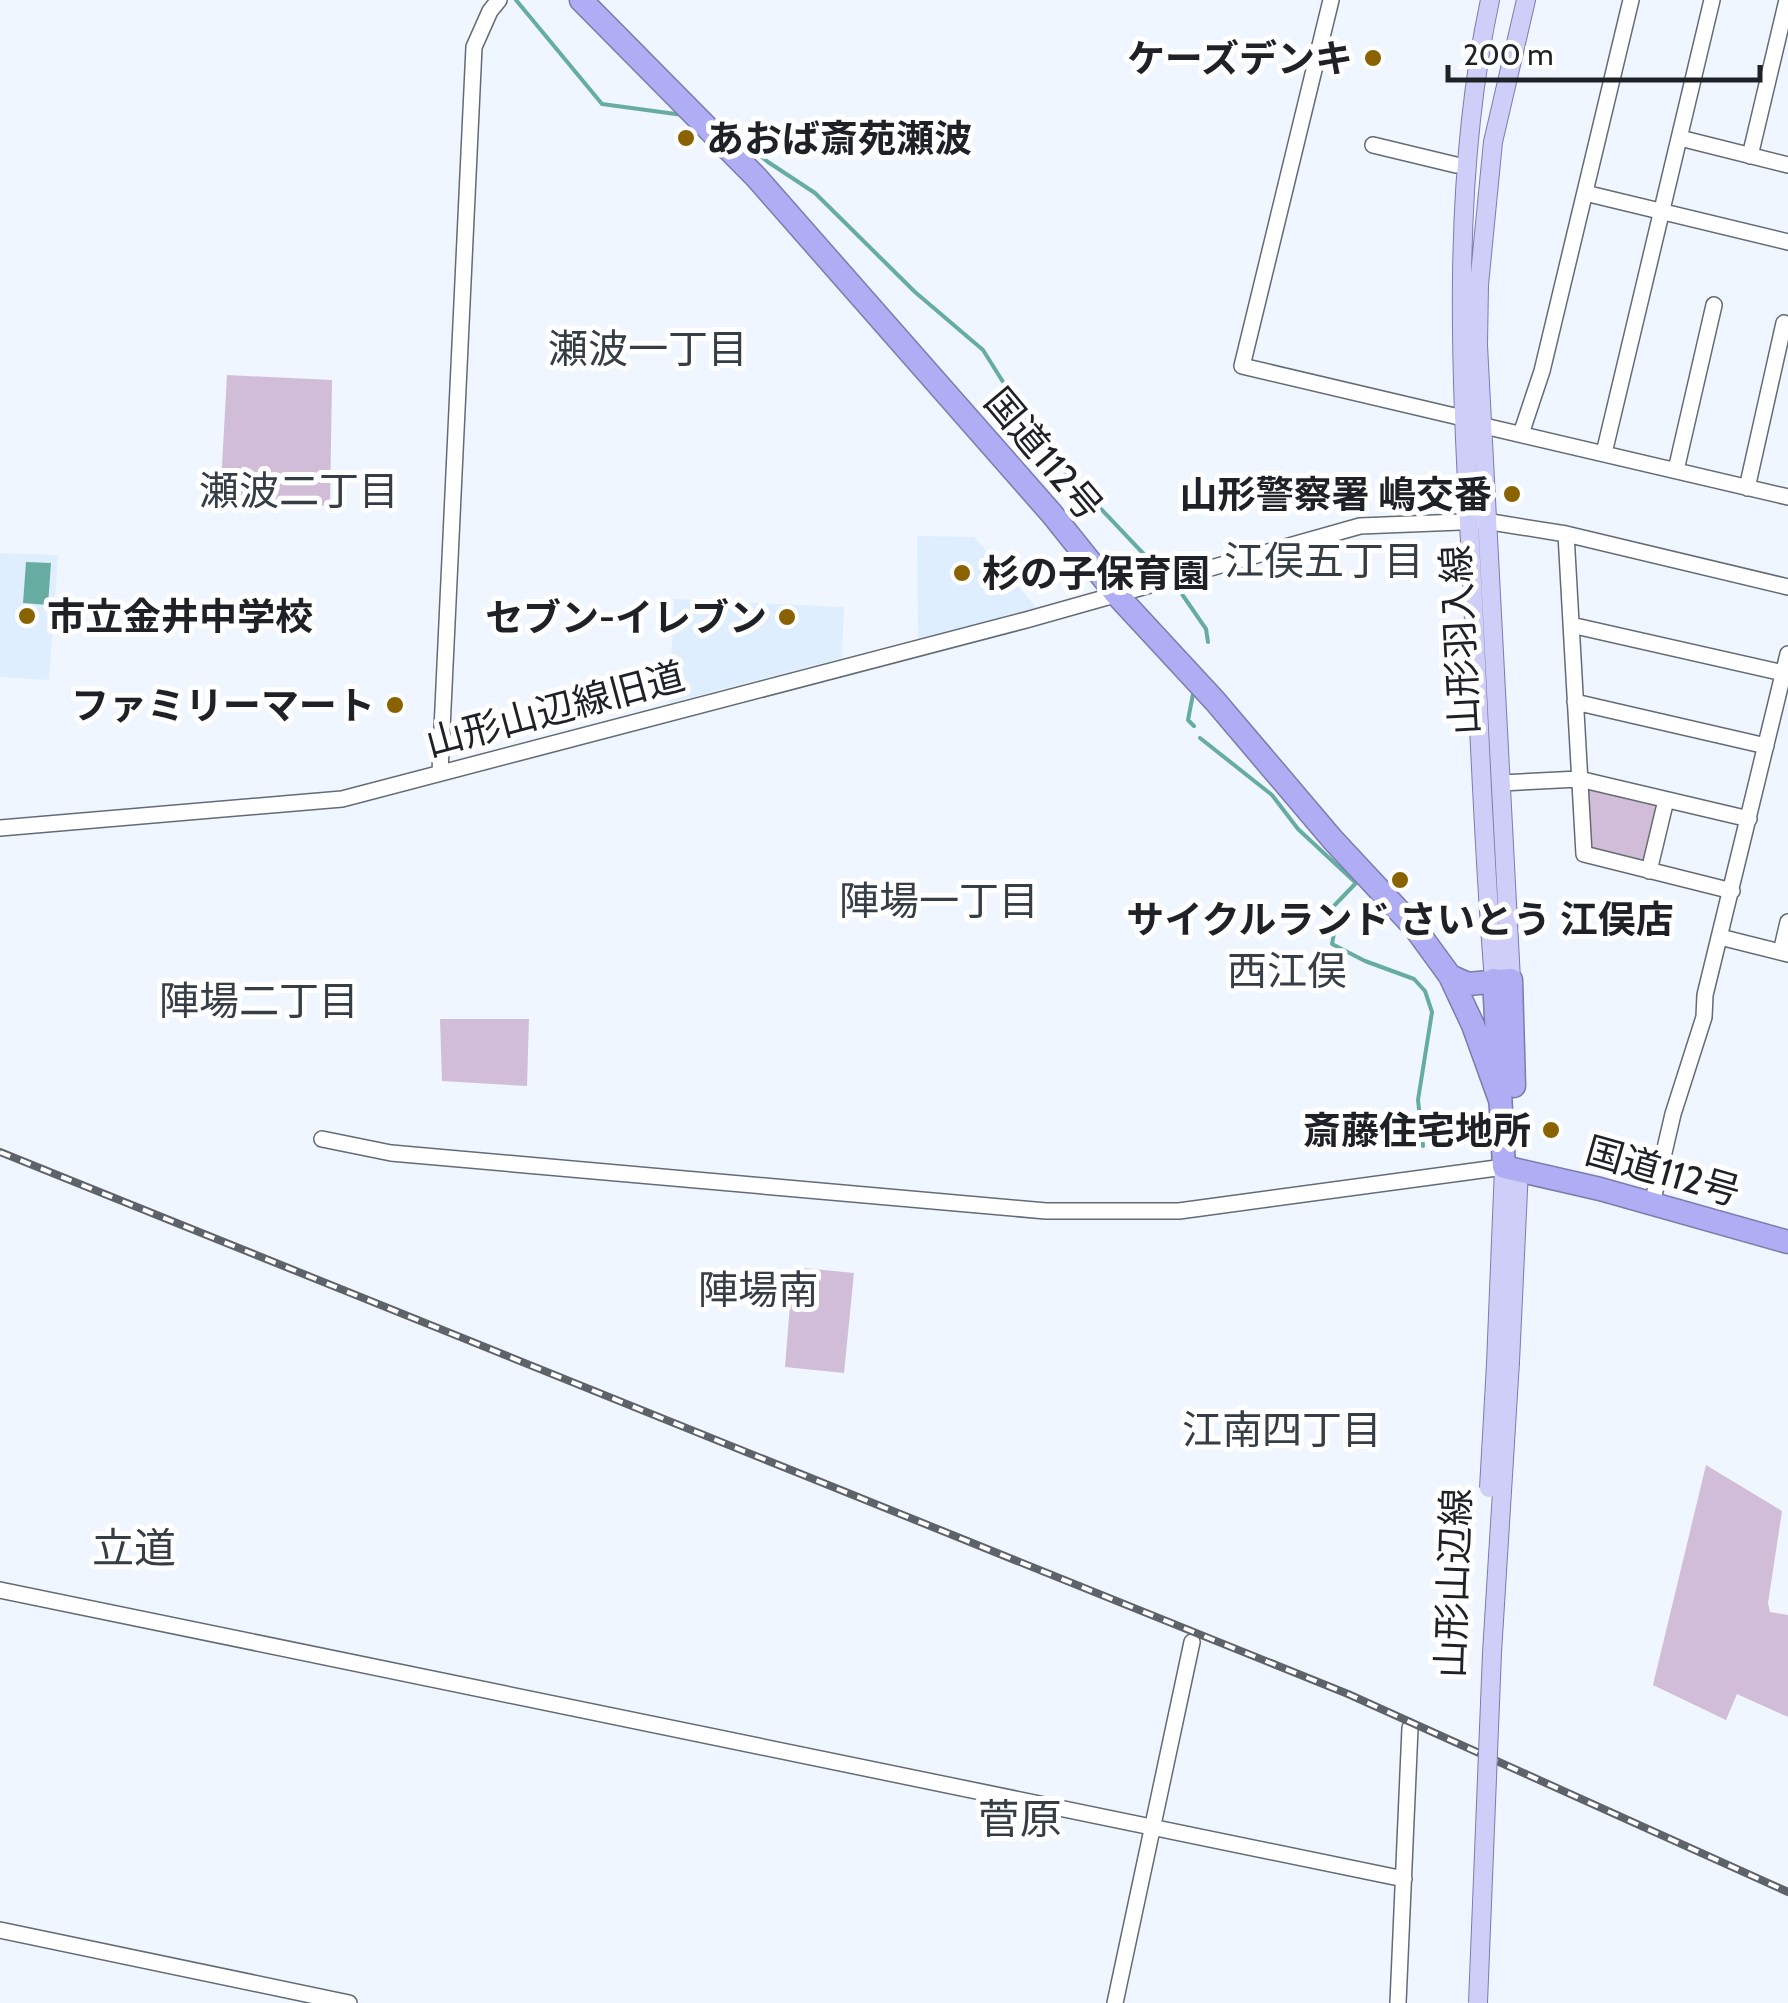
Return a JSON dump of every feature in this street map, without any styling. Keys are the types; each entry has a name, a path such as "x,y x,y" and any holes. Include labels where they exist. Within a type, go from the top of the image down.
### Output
{"highway":[{"name":"国道112号","path":"581,0 756,177 1039,500 1116,594 1414,928 1450,976 1500,1100"},
{"path":"1450,976 1468,984 1502,980"},
{"path":"1502,980 1500,1100 1512,1168"},
{"path":"1502,980 1512,1168"},
{"name":"国道112号","path":"1512,1168 1788,1242"}],"main road":[{"name":"山形羽入線","path":"1490,0 1468,154 1461,303 1472,422 1502,980"},
{"name":"山形羽入線","path":"1472,422 1484,219 1493,142 1526,0"},
{"name":"山形羽入線","path":"1477,521 1500,784 1502,980"},
{"name":"山形山辺線","path":"1478,2003 1512,1168"},
{"name":"山形山辺線","path":"1466,2003 1503,1363"}],"street":[{"path":"440,772 474,48 499,0"},
{"path":"1330,0 1242,366 1788,497"},
{"path":"1521,434 1542,371 1631,0"},
{"path":"1604,452 1712,0"},
{"path":"1750,156 1786,0"},
{"path":"1680,138 1788,165"},
{"path":"1373,145 1456,166"},
{"path":"1586,194 1788,242"},
{"path":"1676,470 1714,305"},
{"path":"1746,488 1784,323"},
{"name":"山形山辺線旧道","path":"0,828 342,799 1116,594 1340,530 1477,521 1566,534 1788,586"},
{"path":"1566,534 1584,854 1732,891"},
{"path":"1572,625 1786,673"},
{"path":"1652,1204 1673,1114 1704,1017 1705,995 1788,654"},
{"path":"1575,702 1766,746"},
{"path":"1500,784 1578,778 1749,820"},
{"path":"1649,871 1666,800"},
{"path":"1720,938 1785,953 1788,922"},
{"path":"322,1139 391,1153 463,1160 1078,1212 1179,1212 1512,1168"},
{"path":"0,1590 1404,1880"},
{"path":"1116,2003 1192,1642"},
{"path":"1398,2003 1410,1728"},
{"path":"0,1930 349,2003"}],"shaded area":[{"path":"227,375 332,380 330,506 220,502"},
{"name":"杉の子保育園","path":"917,536 974,537 1037,608 918,641"},
{"name":"市立金井中学校","path":"0,553 58,555 49,680 0,677"},
{"path":"26,562 51,563 48,605 23,603"},
{"path":"674,599 844,607 842,658 669,703"},
{"path":"1579,779 1666,800 1649,871 1584,854"},
{"path":"440,1019 529,1019 527,1086 442,1081"},
{"path":"793,1267 854,1273 844,1373 785,1367"},
{"path":"1706,1465 1782,1511 1768,1603 1770,1612 1788,1615 1788,1717 1737,1694 1726,1720 1653,1685"}],"waterway":[{"path":"516,0 602,104 683,115"},
{"path":"725,130 815,193 915,292 983,350 1047,452 1157,568"},
{"path":"1175,584 1206,629 1208,642"},
{"path":"1193,694 1188,720 1194,726"},
{"path":"1200,738 1272,795 1298,829 1356,883 1330,910"},
{"path":"1336,923 1332,944 1414,979 1425,991 1432,1012 1418,1100 1423,1146"}],"railway":[{"path":"0,1152 1348,1694 1788,1892"}],"place":[{"name":"ケーズデンキ","path":"1373,58"},
{"name":"あおば斎苑瀬波","path":"686,138"},
{"name":"山形警察署 嶋交番","path":"1512,494"},
{"name":"杉の子保育園","path":"962,573"},
{"name":"市立金井中学校","path":"27,616"},
{"name":"セブン-イレブン","path":"787,617"},
{"name":"ファミリーマート","path":"395,705"},
{"name":"サイクルランド さいとう 江俣店","path":"1400,880"},
{"name":"斎藤住宅地所","path":"1551,1130"}],"district":[{"name":"瀬波一丁目","path":"648,348"},
{"name":"瀬波二丁目","path":"299,490"},
{"name":"江俣五丁目","path":"1324,560"},
{"name":"陣場一丁目","path":"939,900"},
{"name":"西江俣","path":"1287,970"},
{"name":"陣場二丁目","path":"259,1000"},
{"name":"陣場南","path":"758,1289"},
{"name":"江南四丁目","path":"1282,1429"},
{"name":"立道","path":"134,1548"},
{"name":"菅原","path":"1020,1819"}]}
